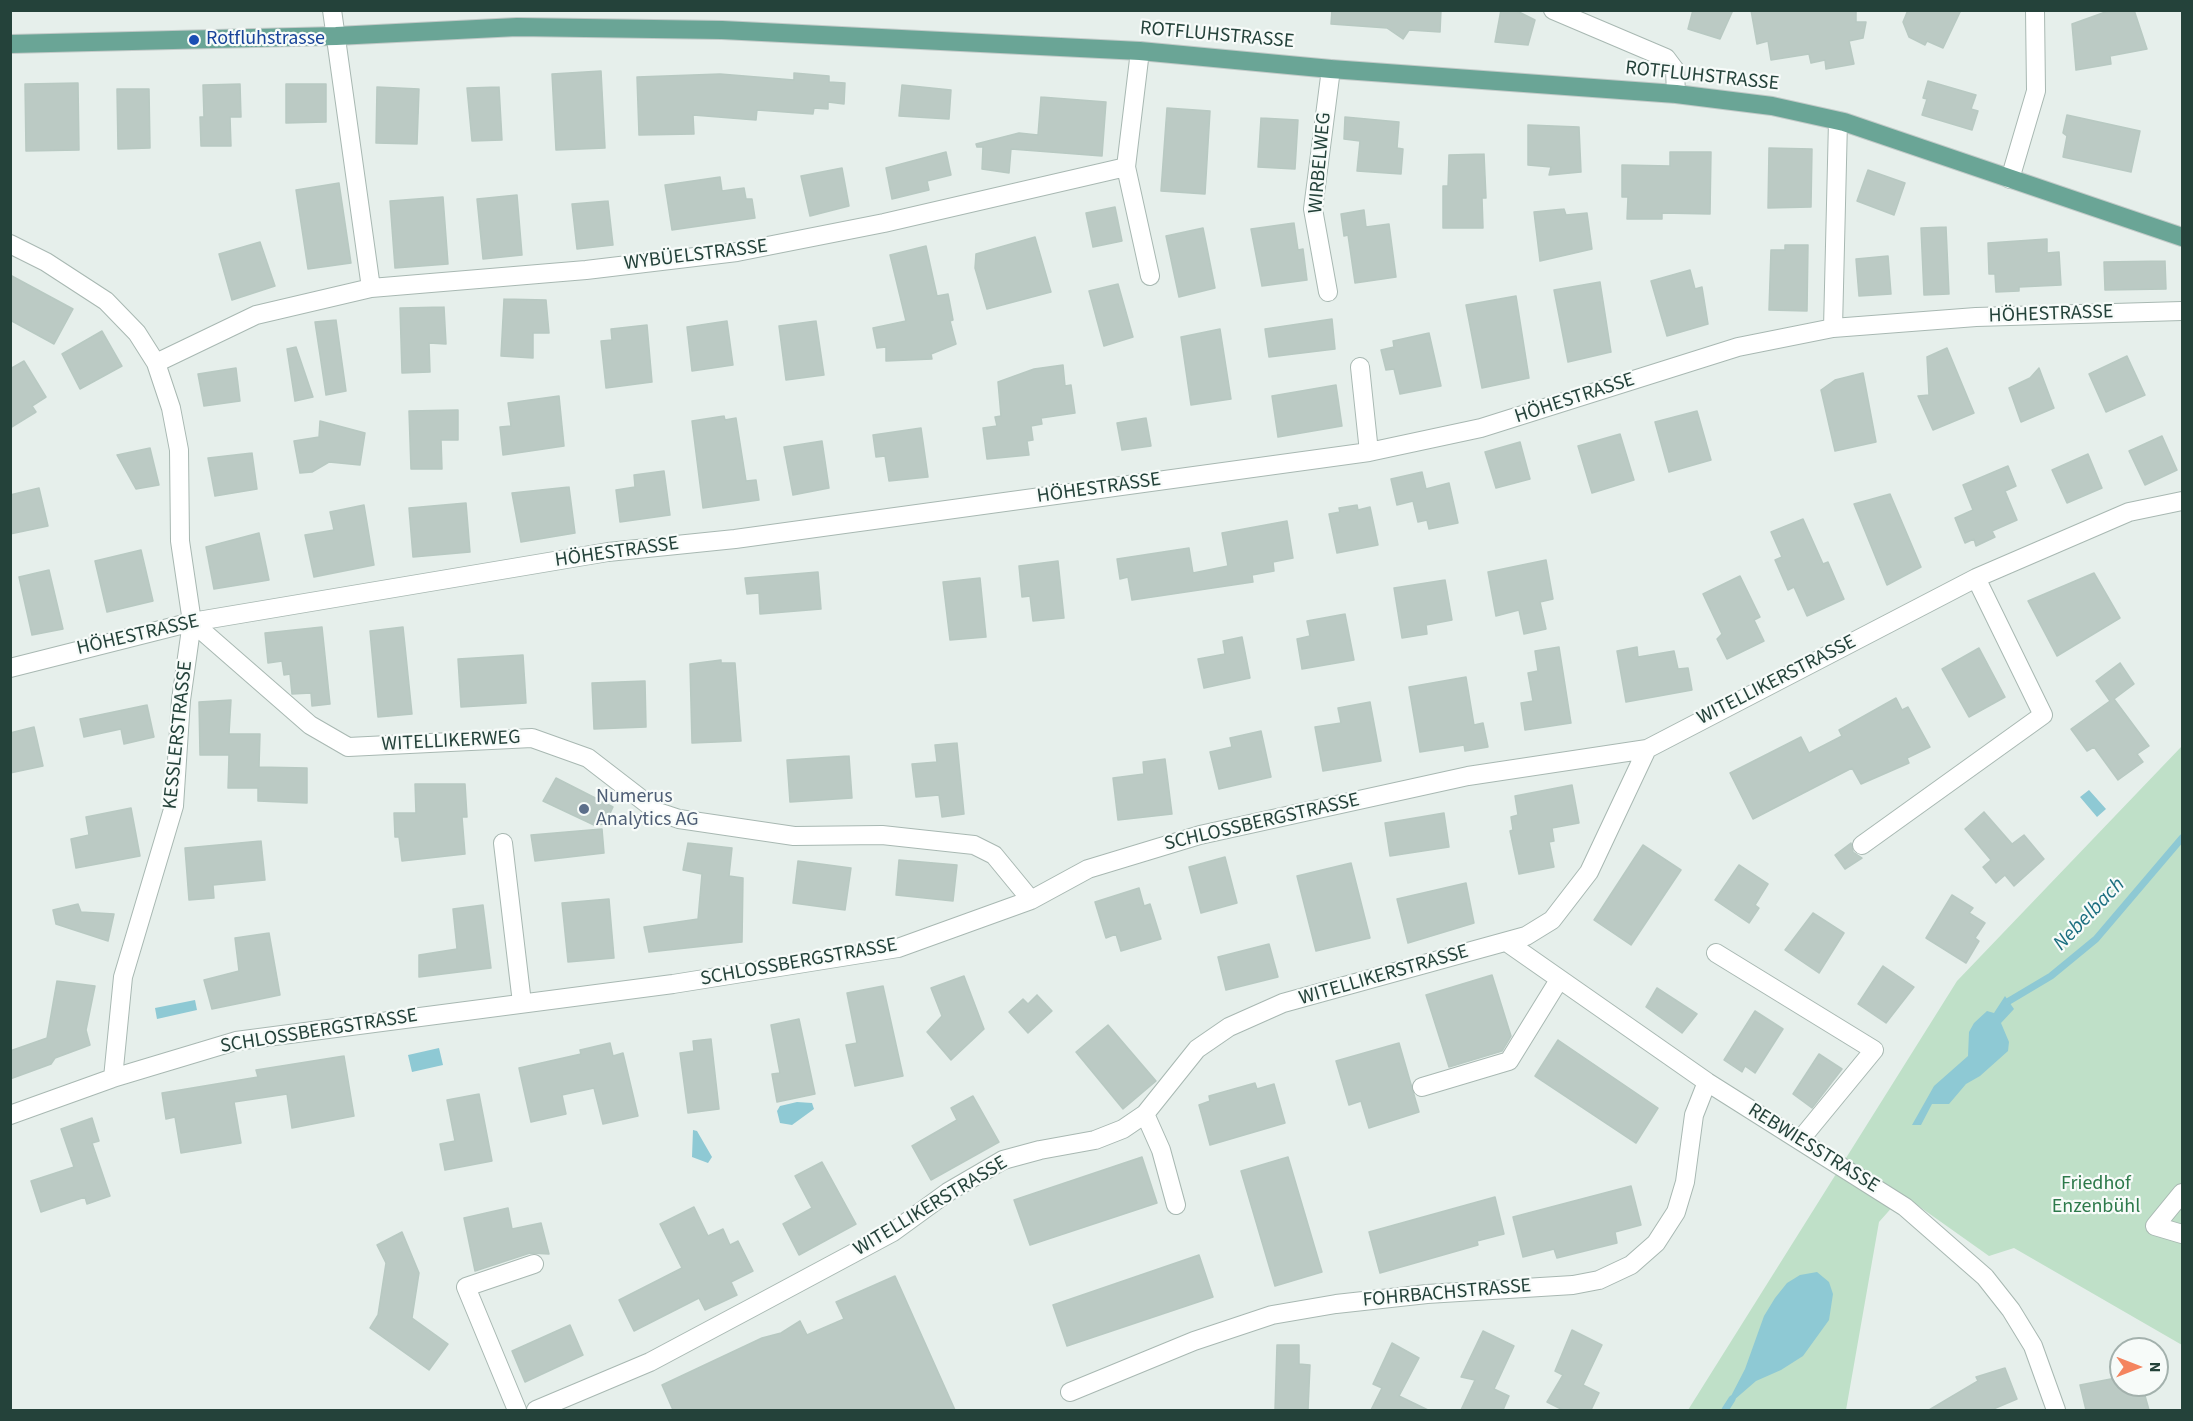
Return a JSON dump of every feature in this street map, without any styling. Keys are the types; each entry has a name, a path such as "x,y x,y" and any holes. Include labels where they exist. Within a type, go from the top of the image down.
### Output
{"main road":[{"name":"ROTFLUHSTRASSE","path":"10,44 336,36 517,27 617,27 1140,51 1330,69 1677,94 1773,106 1838,120 2182,237"}],"street":[{"path":"333,10 371,288"},
{"path":"1553,10 1666,58 1675,70 1677,94"},
{"path":"2010,179 2036,91 2035,10"},
{"path":"1140,51 1126,167 1150,276"},
{"name":"WIRBELWEG","path":"1328,292 1313,208 1330,69"},
{"path":"1833,328 1838,120"},
{"name":"WYBÜELSTRASSE","path":"156,363 256,315 371,288 586,270 737,252 884,223 1126,167"},
{"name":"KESSLERSTRASSE","path":"10,244 45,262 106,301 137,333 156,363 171,408 179,450 180,541 192,622 181,700 174,806 123,977 113,1078"},
{"name":"HÖHESTRASSE","path":"10,668 192,622 608,552 735,539 1369,452 1481,428 1737,347 1833,328 1976,318 2182,311"},
{"path":"1359,367 1369,452"},
{"name":"WITELLIKERSTRASSE","path":"536,1410 650,1362 755,1306 893,1232 948,1192 1004,1160 1040,1150 1095,1140 1123,1129 1145,1114 1197,1049 1229,1026 1283,1004 1508,943 1526,936 1552,920 1570,900 1589,872 1647,749 1976,578 2128,512 2182,501"},
{"path":"1862,845 2043,715 1976,578"},
{"name":"WITELLIKERWEG","path":"192,622 310,725 348,747 532,738 588,758 657,812 680,819 794,836 882,835 974,845 994,855 1031,900"},
{"name":"SCHLOSSBERGSTRASSE","path":"10,1115 113,1078 236,1041 674,984 898,948 1031,900 1088,870 1200,835 1468,776 1647,749"},
{"path":"503,843 522,1003"},
{"name":"REBWIESSTRASSE","path":"1508,943 1707,1082 1905,1207 1985,1277 2011,1310 2033,1346 2056,1410"},
{"path":"1716,953 1874,1050 1800,1140"},
{"path":"1422,1088 1509,1061 1559,980"},
{"name":"FOHRBACHSTRASSE","path":"1070,1392 1194,1341 1272,1315 1336,1304 1427,1294 1573,1285 1599,1280 1632,1265 1656,1243 1676,1212 1685,1182 1694,1115 1707,1082"},
{"path":"1145,1114 1161,1150 1176,1204"},
{"path":"2182,1193 2155,1226 2182,1234"},
{"path":"518,1410 466,1287 534,1264"}],"green space":[{"name":"Friedhof Enzenbühl","path":"2182,746 2182,1345 2014,1248 1989,1256 1903,1195 1879,1222 1846,1410 1688,1410 1957,981"}],"water":[{"path":"2089,790 2106,809 2097,817 2080,797"},
{"path":"2005,996 2014,1009 2001,1023 2009,1042 2008,1051 1980,1076 1966,1084 1949,1104 1932,1104 1921,1125 1912,1125 1934,1086 1968,1056 1969,1032 1974,1023 1987,1011 1994,1013"},
{"path":"195,1000 197,1010 157,1019 155,1008"},
{"path":"439,1048 443,1065 412,1072 408,1055"},
{"path":"797,1102 812,1103 814,1109 792,1125 780,1123 777,1111 780,1106"},
{"path":"693,1130 697,1131 712,1157 708,1163 692,1157"},
{"path":"1817,1272 1829,1282 1833,1294 1829,1320 1803,1356 1781,1370 1756,1381 1734,1400 1730,1398 1745,1369 1764,1316 1775,1298 1787,1283 1800,1275"}],"building":[{"path":"1332,10 1441,10 1440,32 1409,30 1403,39 1387,28 1331,24"},
{"path":"1501,10 1515,10 1535,20 1528,45 1495,42"},
{"path":"1693,10 1733,10 1720,39 1688,29"},
{"path":"1751,10 1856,10 1856,22 1866,22 1863,38 1849,41 1854,64 1826,69 1825,60 1811,63 1809,54 1771,60 1768,41 1757,44"},
{"path":"1908,10 1961,10 1943,48 1927,41 1925,45 1909,37 1903,22"},
{"path":"2111,10 2134,10 2147,49 2110,56 2111,64 2076,70 2072,24"},
{"path":"601,71 605,148 556,150 552,74"},
{"path":"794,73 829,76 829,82 845,83 844,104 828,102 828,109 814,108 813,114 757,110 756,120 693,115 694,134 639,135 637,77 720,74 794,80"},
{"path":"1928,81 1976,95 1971,109 1978,111 1972,130 1922,115 1927,99 1923,98"},
{"path":"78,83 79,150 26,151 25,84"},
{"path":"240,84 241,117 230,117 231,146 201,146 200,117 204,117 203,85"},
{"path":"286,84 326,84 326,122 286,123"},
{"path":"902,85 951,90 949,119 899,116"},
{"path":"377,87 419,89 417,144 376,143"},
{"path":"499,87 502,140 472,141 467,88"},
{"path":"117,89 149,89 150,148 118,149"},
{"path":"1041,97 1106,102 1102,156 1011,149 1009,173 982,169 983,147 977,147 976,144 1019,133 1038,135"},
{"path":"1167,108 1210,111 1205,194 1161,191"},
{"path":"2067,115 2140,131 2131,172 2063,157 2067,136 2063,133"},
{"path":"1345,117 1399,122 1397,148 1403,149 1401,174 1357,171 1360,141 1344,139"},
{"path":"1261,118 1298,120 1295,169 1258,167"},
{"path":"1528,125 1579,127 1581,172 1549,175 1551,167 1528,165"},
{"path":"1769,148 1812,149 1811,207 1768,208"},
{"path":"946,152 951,175 927,181 929,190 892,199 886,168"},
{"path":"1670,152 1711,152 1710,214 1662,213 1662,219 1627,219 1628,197 1622,197 1622,165 1670,166"},
{"path":"1484,154 1486,198 1482,198 1483,228 1443,228 1443,186 1448,186 1449,155"},
{"path":"842,168 849,206 810,216 801,176"},
{"path":"1868,170 1905,183 1894,215 1857,201"},
{"path":"720,177 722,191 744,188 746,199 752,199 755,218 672,230 665,185"},
{"path":"339,183 351,263 308,269 296,190"},
{"path":"517,195 522,255 483,259 477,199"},
{"path":"443,197 448,264 395,268 390,201"},
{"path":"608,201 613,245 577,249 572,204"},
{"path":"1115,207 1122,241 1093,247 1086,213"},
{"path":"1564,209 1566,215 1587,213 1592,249 1540,261 1534,212"},
{"path":"1364,210 1366,227 1389,224 1396,277 1355,283 1348,235 1344,236 1341,214"},
{"path":"1294,223 1298,250 1303,249 1307,280 1262,286 1251,229"},
{"path":"1946,227 1949,294 1924,295 1921,228"},
{"path":"1203,228 1215,288 1179,297 1166,236"},
{"path":"1035,237 1051,292 987,309 975,268 976,254"},
{"path":"2047,239 2047,253 2059,252 2061,285 2019,287 2019,291 1996,292 1995,274 1989,274 1988,243"},
{"path":"260,242 275,286 232,300 219,254"},
{"path":"1785,245 1808,245 1807,311 1769,310 1771,250 1785,250"},
{"path":"926,246 937,296 948,294 953,320 950,321 956,344 931,354 932,359 886,361 886,347 877,348 873,328 906,321 890,255"},
{"path":"1888,256 1891,294 1859,296 1856,259"},
{"path":"2165,261 2166,289 2105,290 2104,262"},
{"path":"1690,270 1695,289 1702,287 1708,324 1667,336 1651,281"},
{"path":"10,275 73,309 54,344 10,320"},
{"path":"1600,282 1611,352 1568,362 1554,290"},
{"path":"1118,284 1133,337 1104,346 1089,291"},
{"path":"1516,296 1529,378 1482,388 1466,305"},
{"path":"504,299 546,300 549,333 533,333 533,358 501,356"},
{"path":"444,307 446,344 429,343 430,372 402,373 400,308"},
{"path":"1332,319 1335,349 1269,357 1265,329"},
{"path":"336,320 346,391 326,395 315,322"},
{"path":"727,321 733,365 692,371 687,327"},
{"path":"816,321 824,375 786,380 779,326"},
{"path":"647,325 652,382 606,388 601,341 612,340 611,329"},
{"path":"1220,329 1231,399 1191,405 1181,337"},
{"path":"102,331 122,366 80,389 62,354"},
{"path":"1429,333 1441,386 1400,394 1394,369 1386,370 1381,350 1394,347 1393,341"},
{"path":"296,347 313,397 295,401 287,349"},
{"path":"1947,348 1974,413 1933,430 1918,396 1929,395 1927,357"},
{"path":"2127,356 2145,395 2106,412 2089,374"},
{"path":"24,361 46,397 32,406 36,412 10,428 10,369"},
{"path":"1063,365 1065,386 1071,385 1075,413 1041,418 1042,424 1031,426 1033,440 1027,441 1029,455 987,459 983,428 997,426 995,417 1001,416 998,382 1034,369"},
{"path":"236,368 240,401 204,406 198,374"},
{"path":"2039,368 2054,408 2021,422 2009,388 2030,378"},
{"path":"1863,373 1876,442 1835,451 1821,390 1835,380"},
{"path":"1336,385 1342,426 1278,437 1272,396"},
{"path":"559,396 564,446 503,455 500,427 511,426 508,403"},
{"path":"458,410 458,440 441,440 442,469 411,469 409,411"},
{"path":"1697,411 1711,460 1669,472 1655,422"},
{"path":"724,416 725,420 736,418 746,481 756,480 759,500 703,508 692,421"},
{"path":"1146,418 1151,446 1122,450 1117,423"},
{"path":"320,421 365,433 360,465 329,462 312,472 300,473 294,441 319,437"},
{"path":"921,428 928,477 889,481 885,456 876,457 873,435"},
{"path":"1620,434 1634,480 1592,493 1578,446"},
{"path":"2162,436 2177,470 2145,485 2129,451"},
{"path":"822,441 829,488 793,495 784,447"},
{"path":"1520,442 1530,479 1496,488 1485,452"},
{"path":"150,448 159,485 136,489 117,455"},
{"path":"252,453 257,489 215,496 208,458"},
{"path":"2088,454 2102,488 2067,503 2052,470"},
{"path":"2008,466 2016,486 2005,491 2017,520 1992,531 1995,537 1976,546 1974,539 1965,543 1955,518 1973,510 1963,485"},
{"path":"664,471 670,515 620,522 616,490 635,487 634,475"},
{"path":"1422,472 1426,489 1449,483 1458,523 1429,529 1427,520 1418,522 1413,501 1397,505 1391,479"},
{"path":"569,487 575,533 521,542 512,493"},
{"path":"39,488 48,526 10,534 10,495"},
{"path":"1890,494 1921,567 1887,585 1854,504"},
{"path":"466,503 470,552 413,557 409,508"},
{"path":"364,505 374,565 314,577 305,535 334,530 330,512"},
{"path":"1357,505 1358,510 1370,507 1378,545 1337,553 1329,514 1340,512 1339,508"},
{"path":"1803,519 1823,564 1828,562 1844,599 1807,616 1794,587 1788,590 1775,560 1782,557 1771,532"},
{"path":"1287,521 1293,558 1273,562 1274,571 1252,575 1253,582 1132,600 1128,577 1120,579 1117,559 1189,548 1193,573 1228,566 1222,533"},
{"path":"259,533 269,580 214,589 206,547"},
{"path":"141,550 153,601 107,612 95,561"},
{"path":"1546,560 1553,599 1540,602 1546,629 1524,634 1519,610 1496,616 1488,572"},
{"path":"1058,561 1064,618 1033,621 1030,596 1022,597 1019,566"},
{"path":"49,570 63,629 32,635 19,577"},
{"path":"818,572 821,609 760,614 759,593 747,594 745,578"},
{"path":"2094,573 2120,618 2057,656 2028,601"},
{"path":"1740,576 1760,617 1754,620 1764,641 1727,659 1717,639 1722,634 1703,594"},
{"path":"980,578 986,637 950,640 943,582"},
{"path":"1445,580 1452,620 1426,625 1427,634 1402,638 1394,588"},
{"path":"1345,614 1354,660 1302,669 1297,639 1310,636 1307,621"},
{"path":"322,627 330,704 312,706 311,693 292,694 290,674 284,675 282,661 268,663 265,633"},
{"path":"403,627 412,714 378,717 370,631"},
{"path":"1242,637 1250,678 1204,688 1198,659 1225,654 1223,641"},
{"path":"1559,647 1571,723 1525,730 1521,703 1533,701 1528,673 1538,671 1535,651"},
{"path":"1637,647 1638,657 1674,651 1678,669 1688,668 1692,690 1626,702 1617,651"},
{"path":"1979,648 2005,697 1969,717 1942,669"},
{"path":"523,655 526,703 461,707 458,659"},
{"path":"721,660 721,663 735,663 741,741 692,743 690,664"},
{"path":"2120,663 2134,684 2114,699 2149,746 2137,754 2143,762 2118,780 2094,747 2087,751 2071,729 2110,701 2096,681"},
{"path":"1466,677 1474,725 1483,723 1488,747 1465,751 1464,745 1420,752 1409,687"},
{"path":"645,681 646,727 594,729 592,683"},
{"path":"1896,698 1902,710 1908,707 1930,747 1907,758 1909,763 1861,784 1852,768 1753,819 1730,773 1801,737 1809,753 1842,736 1839,730"},
{"path":"231,700 229,734 260,734 259,767 307,768 307,803 258,801 258,788 228,788 229,755 200,755 199,702"},
{"path":"1370,702 1381,761 1323,771 1315,727 1341,723 1338,708"},
{"path":"147,705 154,737 124,744 121,729 84,737 80,719"},
{"path":"34,727 43,766 10,773 10,733"},
{"path":"1261,731 1271,777 1219,789 1210,752 1232,747 1230,738"},
{"path":"957,743 964,814 942,817 939,795 916,797 912,764 937,762 935,745"},
{"path":"849,756 852,798 790,802 787,760"},
{"path":"1165,759 1172,814 1118,820 1113,778 1144,774 1143,762"},
{"path":"556,778 613,807 605,824 594,825 543,801"},
{"path":"415,784 465,784 467,817 462,817 465,854 402,861 399,837 395,837 394,813 416,813"},
{"path":"1572,785 1579,823 1552,828 1554,841 1549,842 1554,867 1519,874 1510,831 1513,830 1511,817 1518,815 1515,796"},
{"path":"131,808 140,856 76,868 71,839 89,835 86,817"},
{"path":"1984,812 2012,844 2024,835 2044,859 2014,886 2005,875 1996,883 1983,867 1991,860 1965,829"},
{"path":"1444,813 1449,847 1390,856 1385,823"},
{"path":"602,829 604,853 535,861 531,835"},
{"path":"261,841 265,880 213,885 214,898 189,900 185,848"},
{"path":"688,843 732,848 729,876 743,878 742,942 649,952 644,927 698,919 702,874 683,870"},
{"path":"1851,843 1853,852 1862,858 1845,869 1835,855"},
{"path":"1643,845 1681,870 1631,945 1594,920"},
{"path":"1225,857 1237,903 1201,913 1189,867"},
{"path":"899,860 957,865 953,901 896,895"},
{"path":"798,861 851,868 845,910 793,903"},
{"path":"1351,863 1370,938 1316,951 1297,876"},
{"path":"1739,865 1768,884 1755,905 1759,908 1749,923 1715,900"},
{"path":"1466,883 1474,923 1408,943 1397,899"},
{"path":"1139,888 1144,906 1150,904 1161,939 1121,951 1116,934 1106,938 1095,902"},
{"path":"1952,895 1973,908 1969,913 1985,923 1975,938 1979,941 1966,963 1926,938"},
{"path":"609,899 614,958 568,962 562,903"},
{"path":"78,904 81,912 114,914 108,941 56,924 53,910"},
{"path":"483,905 491,968 419,977 419,955 457,949 453,909"},
{"path":"1813,913 1844,933 1819,973 1785,950"},
{"path":"269,933 280,995 212,1009 204,980 239,971 235,938"},
{"path":"1269,944 1278,977 1226,990 1218,957"},
{"path":"1883,966 1914,987 1886,1023 1858,1004"},
{"path":"1492,975 1511,1036 1502,1051 1449,1067 1426,995"},
{"path":"964,976 984,1029 951,1060 927,1032 942,1016 931,988"},
{"path":"57,981 95,986 86,1030 90,1045 55,1058 51,1064 10,1079 10,1051 47,1038"},
{"path":"883,986 903,1076 855,1086 846,1045 857,1043 847,993"},
{"path":"1657,988 1697,1014 1682,1033 1646,1007"},
{"path":"1037,995 1052,1011 1028,1033 1009,1012 1023,999 1028,1004"},
{"path":"1755,1011 1783,1029 1755,1073 1745,1066 1742,1072 1724,1060"},
{"path":"799,1019 815,1094 777,1102 772,1074 780,1073 771,1025"},
{"path":"1108,1025 1156,1081 1123,1109 1076,1052"},
{"path":"711,1039 719,1109 688,1113 680,1053 694,1051 693,1041"},
{"path":"1558,1040 1658,1108 1636,1143 1535,1076"},
{"path":"610,1043 613,1056 623,1053 638,1116 603,1124 594,1088 562,1095 566,1114 531,1122 519,1068 581,1054 580,1050"},
{"path":"1399,1043 1419,1112 1369,1128 1361,1101 1349,1105 1336,1061"},
{"path":"1819,1054 1842,1069 1812,1108 1793,1094"},
{"path":"344,1056 354,1116 292,1128 287,1094 234,1102 241,1143 181,1153 175,1117 166,1119 162,1093 258,1077 256,1070"},
{"path":"1255,1083 1257,1089 1274,1084 1285,1123 1210,1145 1199,1105 1210,1101 1209,1096"},
{"path":"479,1094 492,1161 445,1170 440,1144 455,1141 447,1100"},
{"path":"973,1096 999,1142 931,1180 912,1146 957,1120 951,1108"},
{"path":"92,1118 99,1141 92,1143 110,1196 87,1204 85,1197 41,1212 31,1181 74,1167 61,1129"},
{"path":"1142,1157 1157,1203 1030,1245 1014,1200"},
{"path":"1288,1157 1322,1272 1275,1286 1241,1171"},
{"path":"822,1162 856,1224 799,1255 783,1224 812,1208 795,1176"},
{"path":"1631,1186 1641,1225 1615,1232 1617,1243 1557,1258 1554,1249 1523,1257 1513,1217"},
{"path":"1495,1197 1504,1234 1477,1241 1478,1245 1380,1273 1369,1232"},
{"path":"694,1207 708,1236 723,1229 730,1245 738,1241 753,1271 731,1282 737,1295 705,1310 699,1298 634,1331 619,1300 682,1268 660,1224"},
{"path":"508,1208 512,1229 541,1223 549,1254 530,1253 475,1271 464,1218"},
{"path":"402,1232 419,1273 412,1318 448,1344 429,1370 370,1328 378,1315 386,1263 377,1245"},
{"path":"1199,1255 1213,1297 1067,1346 1053,1305"},
{"path":"895,1276 955,1410 673,1410 662,1385 762,1338 781,1333 800,1321 807,1335 844,1319 836,1302"},
{"path":"570,1325 583,1355 525,1382 512,1351"},
{"path":"1572,1330 1602,1345 1583,1385 1599,1393 1591,1410 1563,1410 1547,1402 1563,1375 1555,1371"},
{"path":"1483,1331 1514,1346 1494,1389 1509,1396 1503,1410 1461,1410 1475,1380 1461,1377"},
{"path":"1392,1343 1419,1358 1399,1396 1428,1410 1371,1410 1382,1388 1373,1384"},
{"path":"1277,1345 1299,1345 1299,1364 1310,1365 1308,1410 1275,1410"},
{"path":"2005,1368 2017,1399 1991,1410 1929,1410 1978,1381 1976,1377"},
{"path":"2109,1379 2109,1397 2145,1397 2149,1410 2086,1410 2080,1385"}],"waterway":[{"name":"Nebelbach","path":"2009,1001 2051,976 2096,939 2182,838"},
{"name":"Nebelbach","path":"1725,1410 1732,1399"}],"place":[{"name":"Rotfluhstrasse","path":"194,40"},
{"name":"Numerus Analytics AG","path":"584,809"}]}
